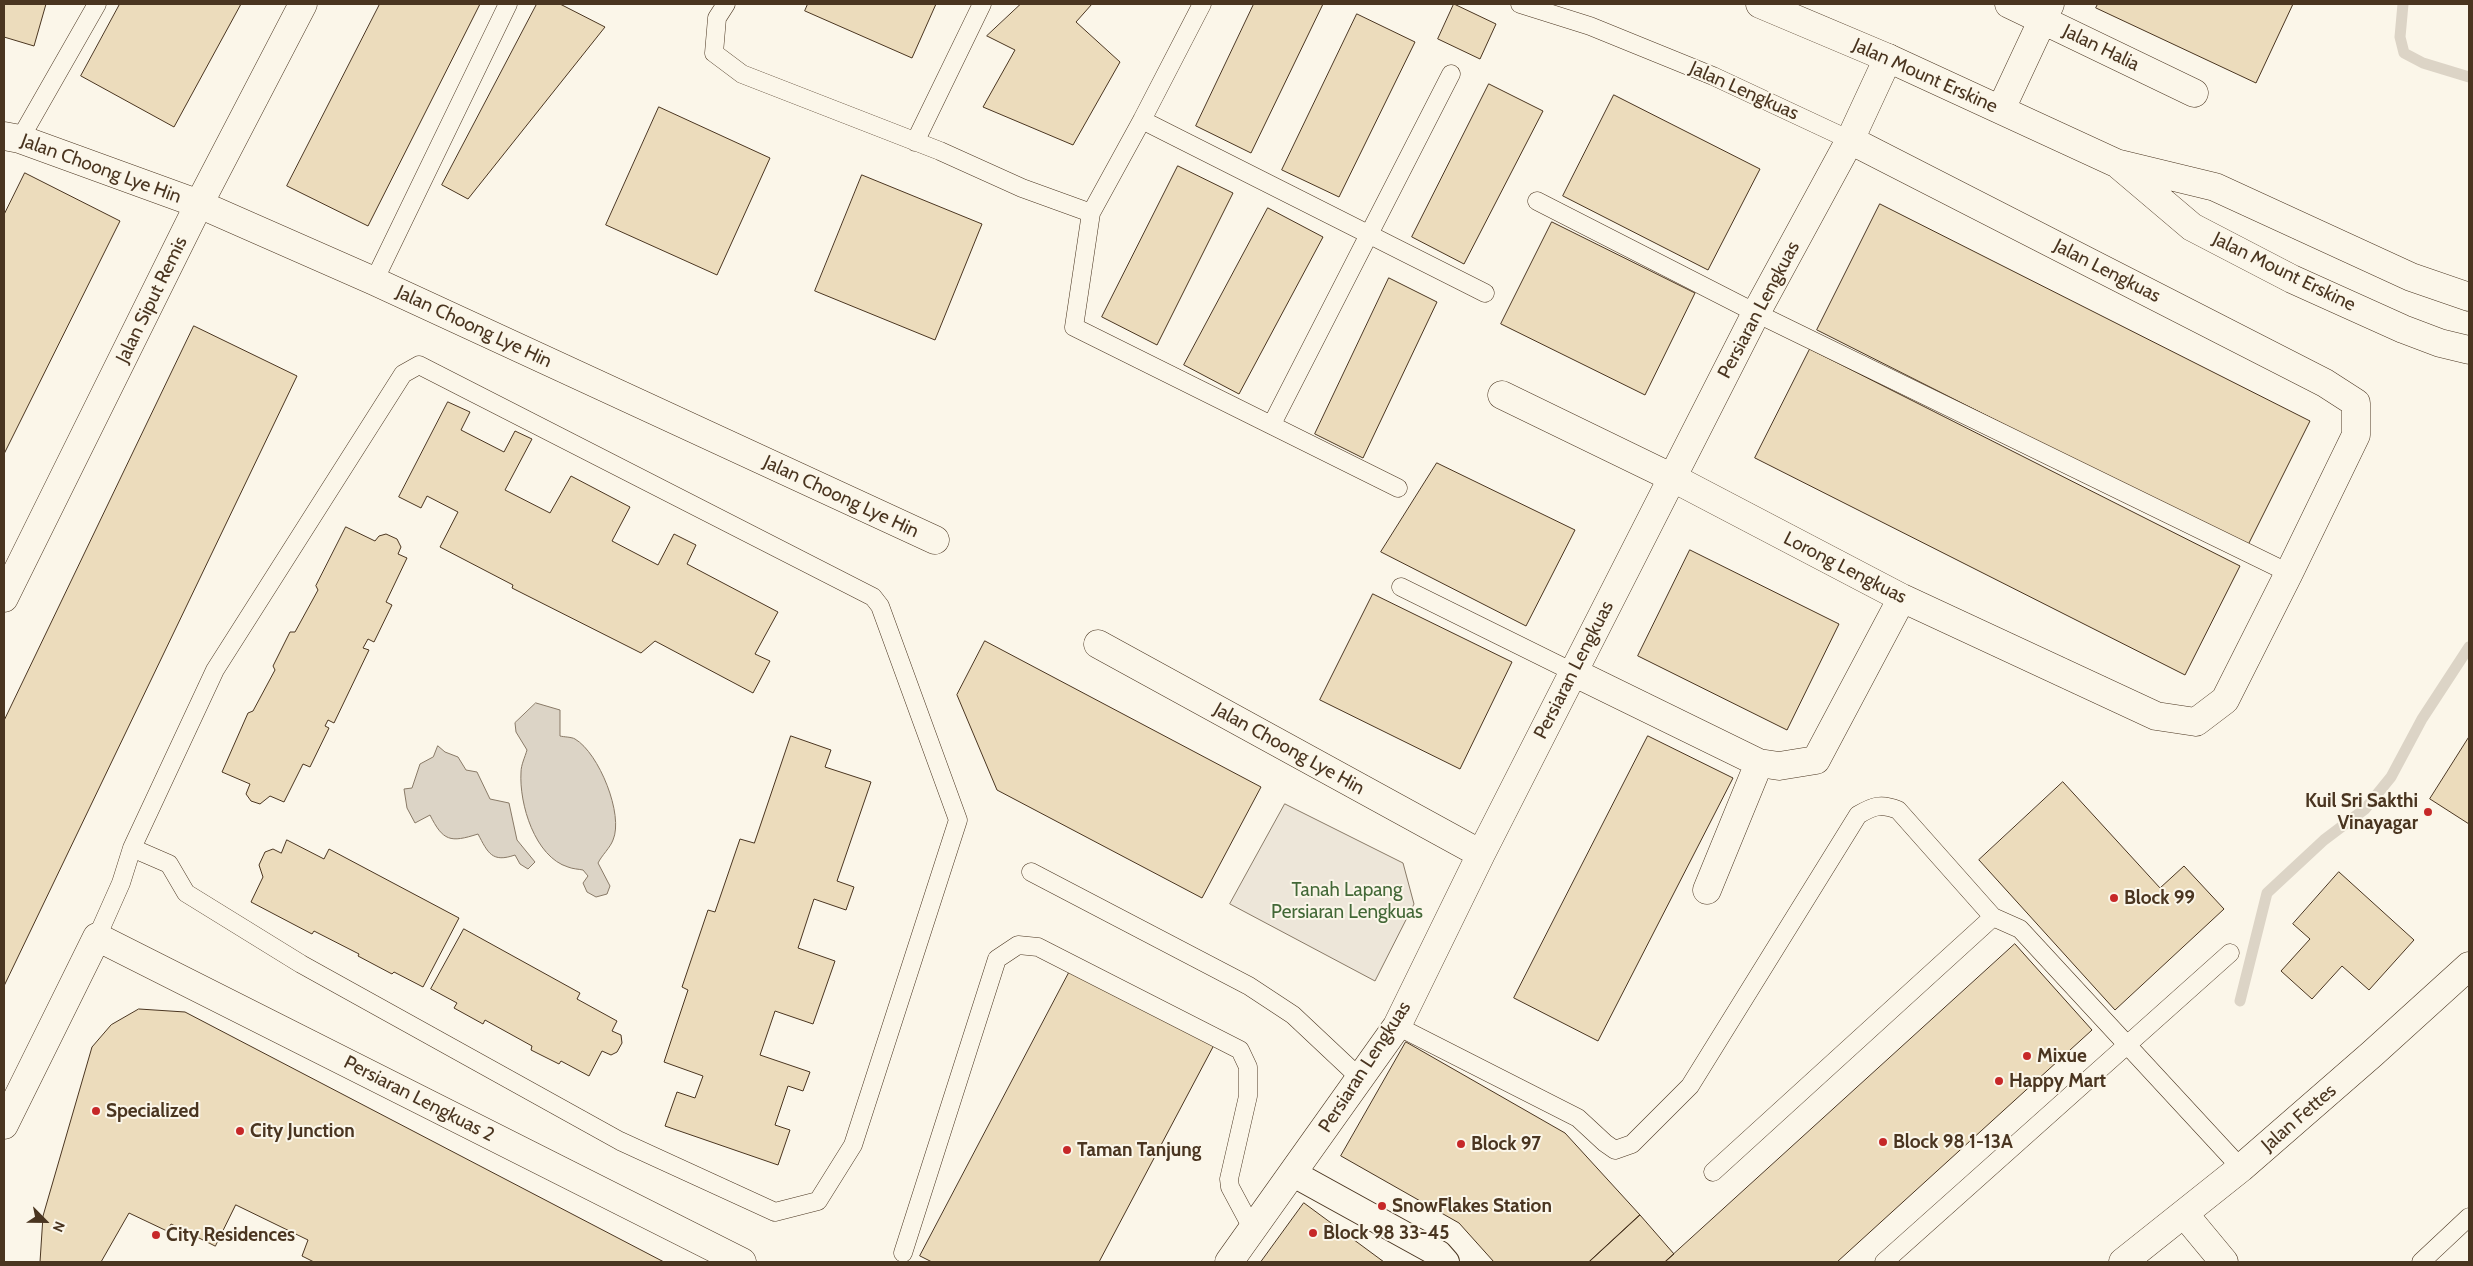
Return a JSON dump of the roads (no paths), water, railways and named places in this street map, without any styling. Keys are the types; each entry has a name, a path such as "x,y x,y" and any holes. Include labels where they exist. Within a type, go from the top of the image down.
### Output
{"street":[{"name":"Jalan Siput Remis","path":"4,598 199,204 303,4"},
{"name":"Jalan Mount Erskine","path":"1760,4 1888,58 2116,163 2215,186 2410,277 2469,297"},
{"name":"Jalan Halia","path":"2009,4 2046,12 2194,93"},
{"path":"2001,109 2046,12"},
{"name":"Persiaran Lengkuas","path":"1229,1262 1294,1174 1397,1026 1481,854 1756,313 1850,140 1888,58"},
{"name":"Jalan Choong Lye Hin","path":"12,137 199,204 374,281 935,540"},
{"name":"Jalan Lengkuas","path":"1850,140 2325,383 2356,403 2356,435 2289,573 2225,700 2196,722"},
{"name":"Jalan Mount Erskine","path":"2116,163 2192,227 2201,232 2292,279 2403,330 2440,343 2469,350"},
{"name":"Lorong Lengkuas","path":"1502,395 1673,478 1902,598 2156,716 2196,722"},
{"path":"1573,672 1759,763 1779,766 1816,760 1902,598"},
{"name":"Jalan Choong Lye Hin","path":"1098,644 1481,854"},
{"path":"1707,890 1759,763"},
{"path":"4,1125 97,937"},
{"name":"Persiaran Lengkuas 2","path":"97,937 742,1262"},
{"name":"Jalan Fettes","path":"2123,1262 2185,1215 2241,1168 2372,1054 2469,966"},
{"path":"1294,1174 1439,1254 1446,1262"},
{"path":"2185,1215 2224,1262"}],"lane":[{"path":"12,137 97,4"},
{"path":"374,281 508,4"},
{"path":"726,4 717,18 714,53 742,74 915,142 1022,188 1091,213"},
{"path":"915,142 972,20 982,4"},
{"path":"1202,4 1091,213 1074,327 1398,488"},
{"name":"Jalan Lengkuas","path":"1520,4 1590,26 1713,76 1850,140"},
{"path":"1272,424 1451,74"},
{"path":"1142,120 1486,293"},
{"path":"1537,201 1756,313 2289,573"},
{"path":"97,937 121,883 132,848 215,670 403,374 419,365 874,597 880,606 958,820 853,1145 818,1201 775,1212 620,1141 301,964 186,893 169,864 132,848"},
{"path":"1401,587 1573,672"},
{"path":"1397,1026 1578,1118 1615,1150 1632,1144 1690,1086 1858,815 1874,806 1885,804 1898,810 1993,918 2020,929 2241,1168"},
{"path":"1031,872 1249,986 1293,1015 1360,1078"},
{"path":"1713,1172 1993,918"},
{"path":"903,1253 996,959 1018,945 1038,947 1240,1050 1248,1067 1248,1096 1229,1179 1230,1187 1253,1230"},
{"path":"1884,1262 2230,953"},
{"path":"2421,1262 2469,1218"}],"waterway":[{"path":"2403,4 2400,37 2404,53 2423,63 2469,77"},
{"path":"2240,1001 2267,893 2324,840 2365,809 2391,777 2422,719 2469,647"}],"place":[{"name":"Kuil Sri Sakthi Vinayagar","path":"2428,812"},
{"name":"Block 99","path":"2114,898"},
{"name":"Mixue","path":"2027,1056"},
{"name":"Happy Mart","path":"1999,1081"},
{"name":"Specialized","path":"96,1111"},
{"name":"City Junction","path":"240,1131"},
{"name":"Block 98 1-13A","path":"1883,1142"},
{"name":"Block 97","path":"1461,1144"},
{"name":"Taman Tanjung","path":"1067,1150"},
{"name":"SnowFlakes Station","path":"1382,1206"},
{"name":"Block 98 33-45","path":"1313,1233"},
{"name":"City Residences","path":"156,1235"}],"park label":[{"name":"Tanah Lapang Persiaran Lengkuas","path":"1347,901"}]}
